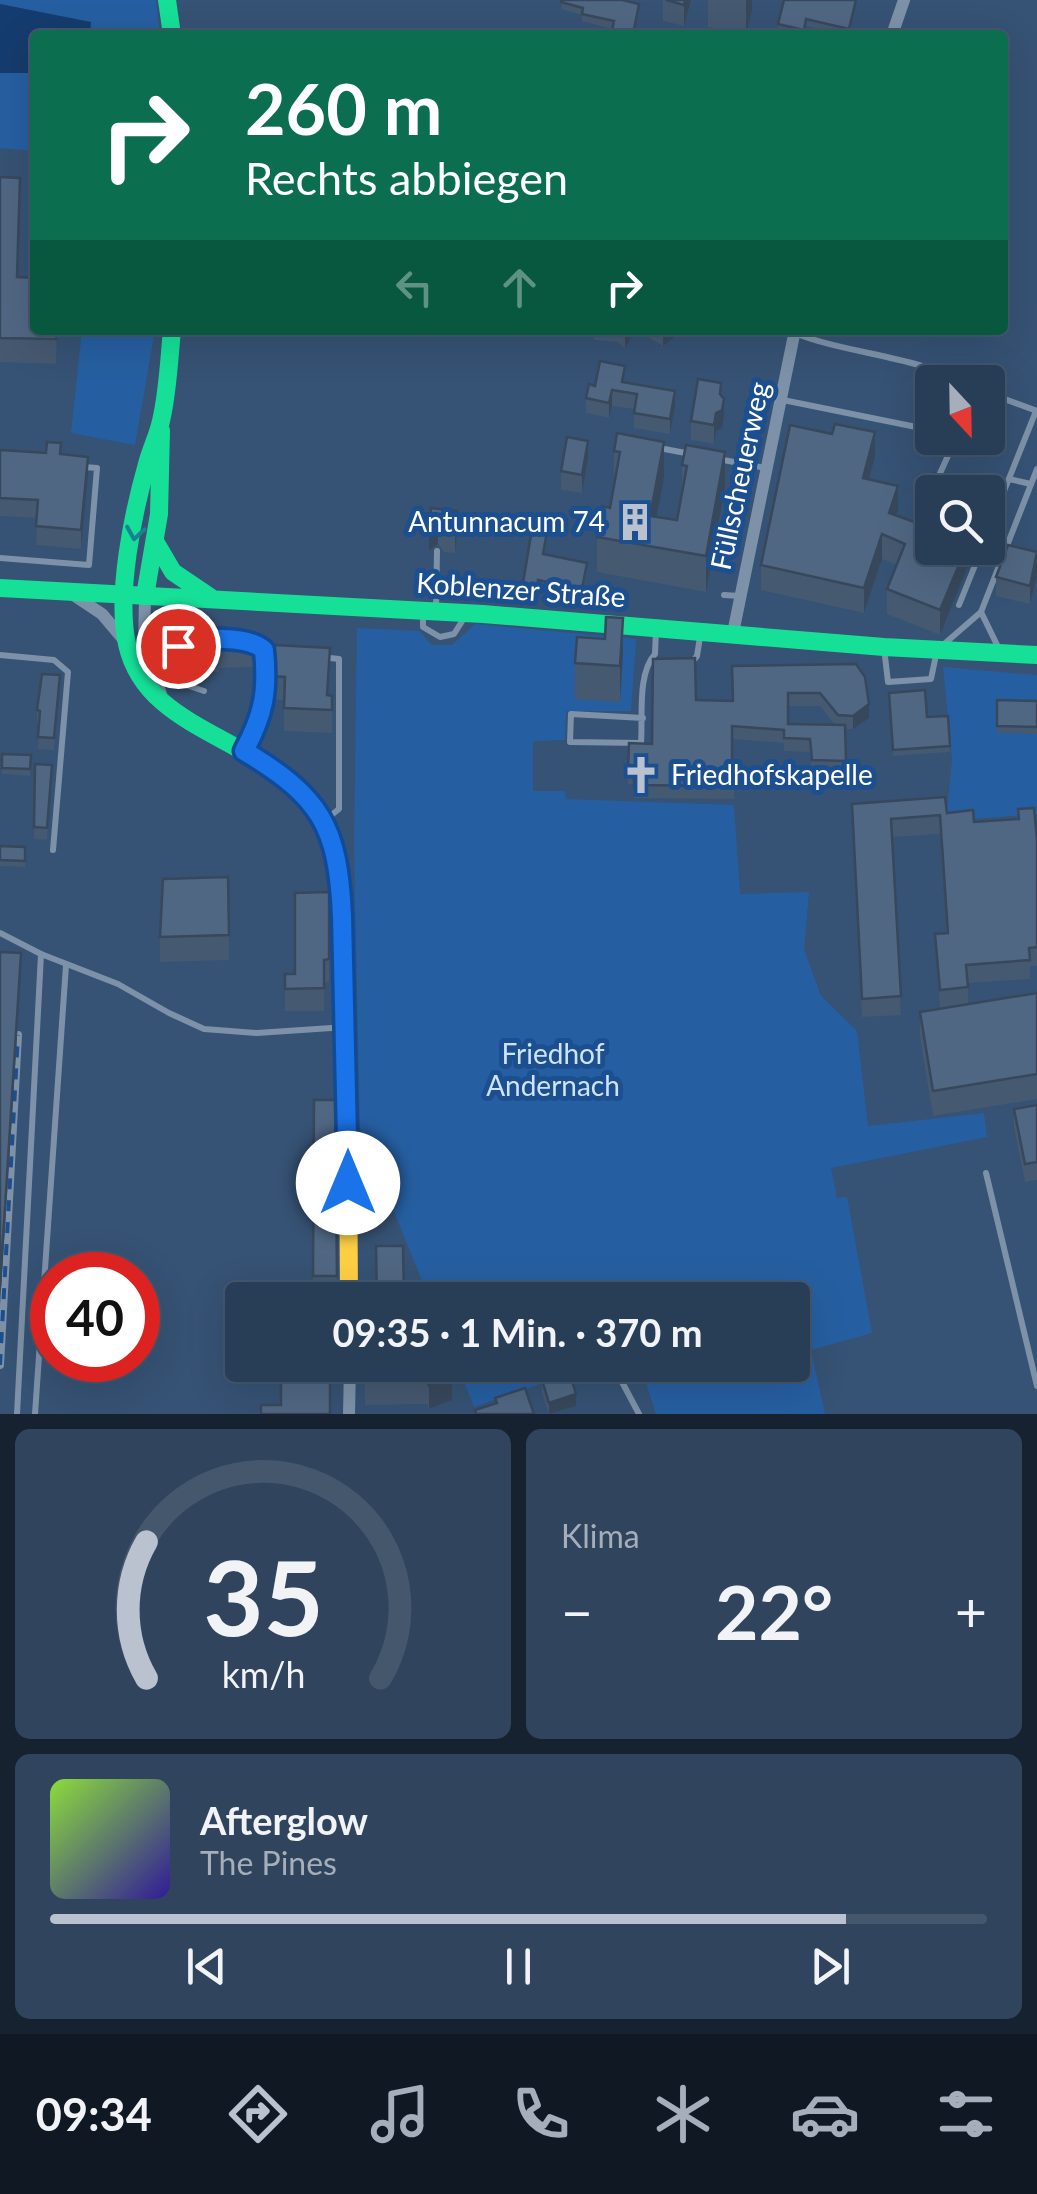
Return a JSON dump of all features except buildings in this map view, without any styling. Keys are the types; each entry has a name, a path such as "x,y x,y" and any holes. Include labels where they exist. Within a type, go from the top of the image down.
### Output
{"street":[{"path":"168,0 171,30"},
{"path":"894,30 904,0"},
{"path":"164,700 146,653 136,596 154,540 163,461 161,420 171,335"},
{"name":"Füllscheuerweg","path":"733,633 794,335"},
{"path":"127,644 136,596 144,472 161,420"},
{"path":"146,653 164,618 206,599 173,572 154,540"},
{"name":"Koblenzer Straße","path":"0,588 466,613 1037,656"},
{"path":"70,592 102,614 127,644 140,673 164,700 190,722 244,751 300,790 324,821 336,851 341,879 347,1027 349,1282"},
{"path":"349,1414 350,1382"}],"lane":[{"path":"802,335 915,370"},
{"path":"1005,399 1037,411 1005,486"},
{"path":"782,400 915,427"},
{"path":"657,448 694,454"},
{"path":"712,458 766,468"},
{"path":"0,558 89,565 97,468 71,466"},
{"path":"884,647 888,682 930,679 937,651 981,612 1037,469"},
{"path":"1009,479 1031,484"},
{"path":"1024,502 1037,500"},
{"path":"437,551 430,611 423,626 440,638 454,634 466,613"},
{"path":"959,605 975,565"},
{"path":"724,595 740,596"},
{"path":"981,612 1002,654"},
{"path":"643,718 571,714 570,742 641,742 643,718 646,664 658,657 656,628"},
{"path":"689,664 697,656 700,630"},
{"path":"204,691 180,683 176,673 178,646 191,640 207,641"},
{"path":"239,642 256,642 264,650 266,684 262,715 244,751"},
{"path":"0,655 54,660 68,672 53,850"},
{"path":"324,821 339,810 339,659 330,658"},
{"path":"0,933 66,966 118,984 204,1029 286,1033 347,1027"},
{"path":"16,1414 42,954"},
{"path":"35,1414 66,966"},
{"path":"986,1173 1037,1386"},
{"path":"622,1382 639,1414"}],"green space":[{"path":"0,0 156,0 159,30 90,30 91,23 0,4"},
{"path":"0,73 30,73 30,151 0,148"},
{"path":"81,335 154,335 135,445 71,433"},
{"name":"Friedhof Andernach","path":"475,624 636,639 631,711 566,711 565,740 533,741 533,791 565,791 566,799 734,805 740,894 809,892 804,949 821,996 857,1031 868,1126 984,1113 987,1137 831,1168 837,1198 847,1197 872,1333 811,1350 825,1414 656,1414 646,1382 810,1382 810,1282 423,1282 360,1129 354,845 357,628 419,631 432,645 452,645"},
{"path":"943,667 1037,675 1037,814 946,821 952,760"},
{"path":"464,1382 546,1382 474,1407"}],"shaded area":[{"path":"0,4 91,22 90,30 30,30 30,73 0,73"}],"railway":[{"path":"0,1365 18,1035"}],"traffic: fast":[{"path":"167,0 171,30"},
{"path":"172,335 160,426 142,484 128,554 124,602 127,644 143,681 170,708 276,772 308,802 331,842 343,897 348,1138"},
{"path":"145,596 159,514 161,431"},
{"path":"156,543 173,572 210,597"},
{"path":"0,588 483,614 884,647 1037,655"}],"traffic: slow":[{"path":"348,1138 349,1282"}],"place":[{"name":"Antunnacum 74","path":"635,522"},
{"name":"Friedhofskapelle","path":"641,775"}],"route":[{"path":"178,646 191,640 256,642 264,650 266,684 262,715 244,751 300,790 319,813 334,842 341,879 348,1183"}]}
